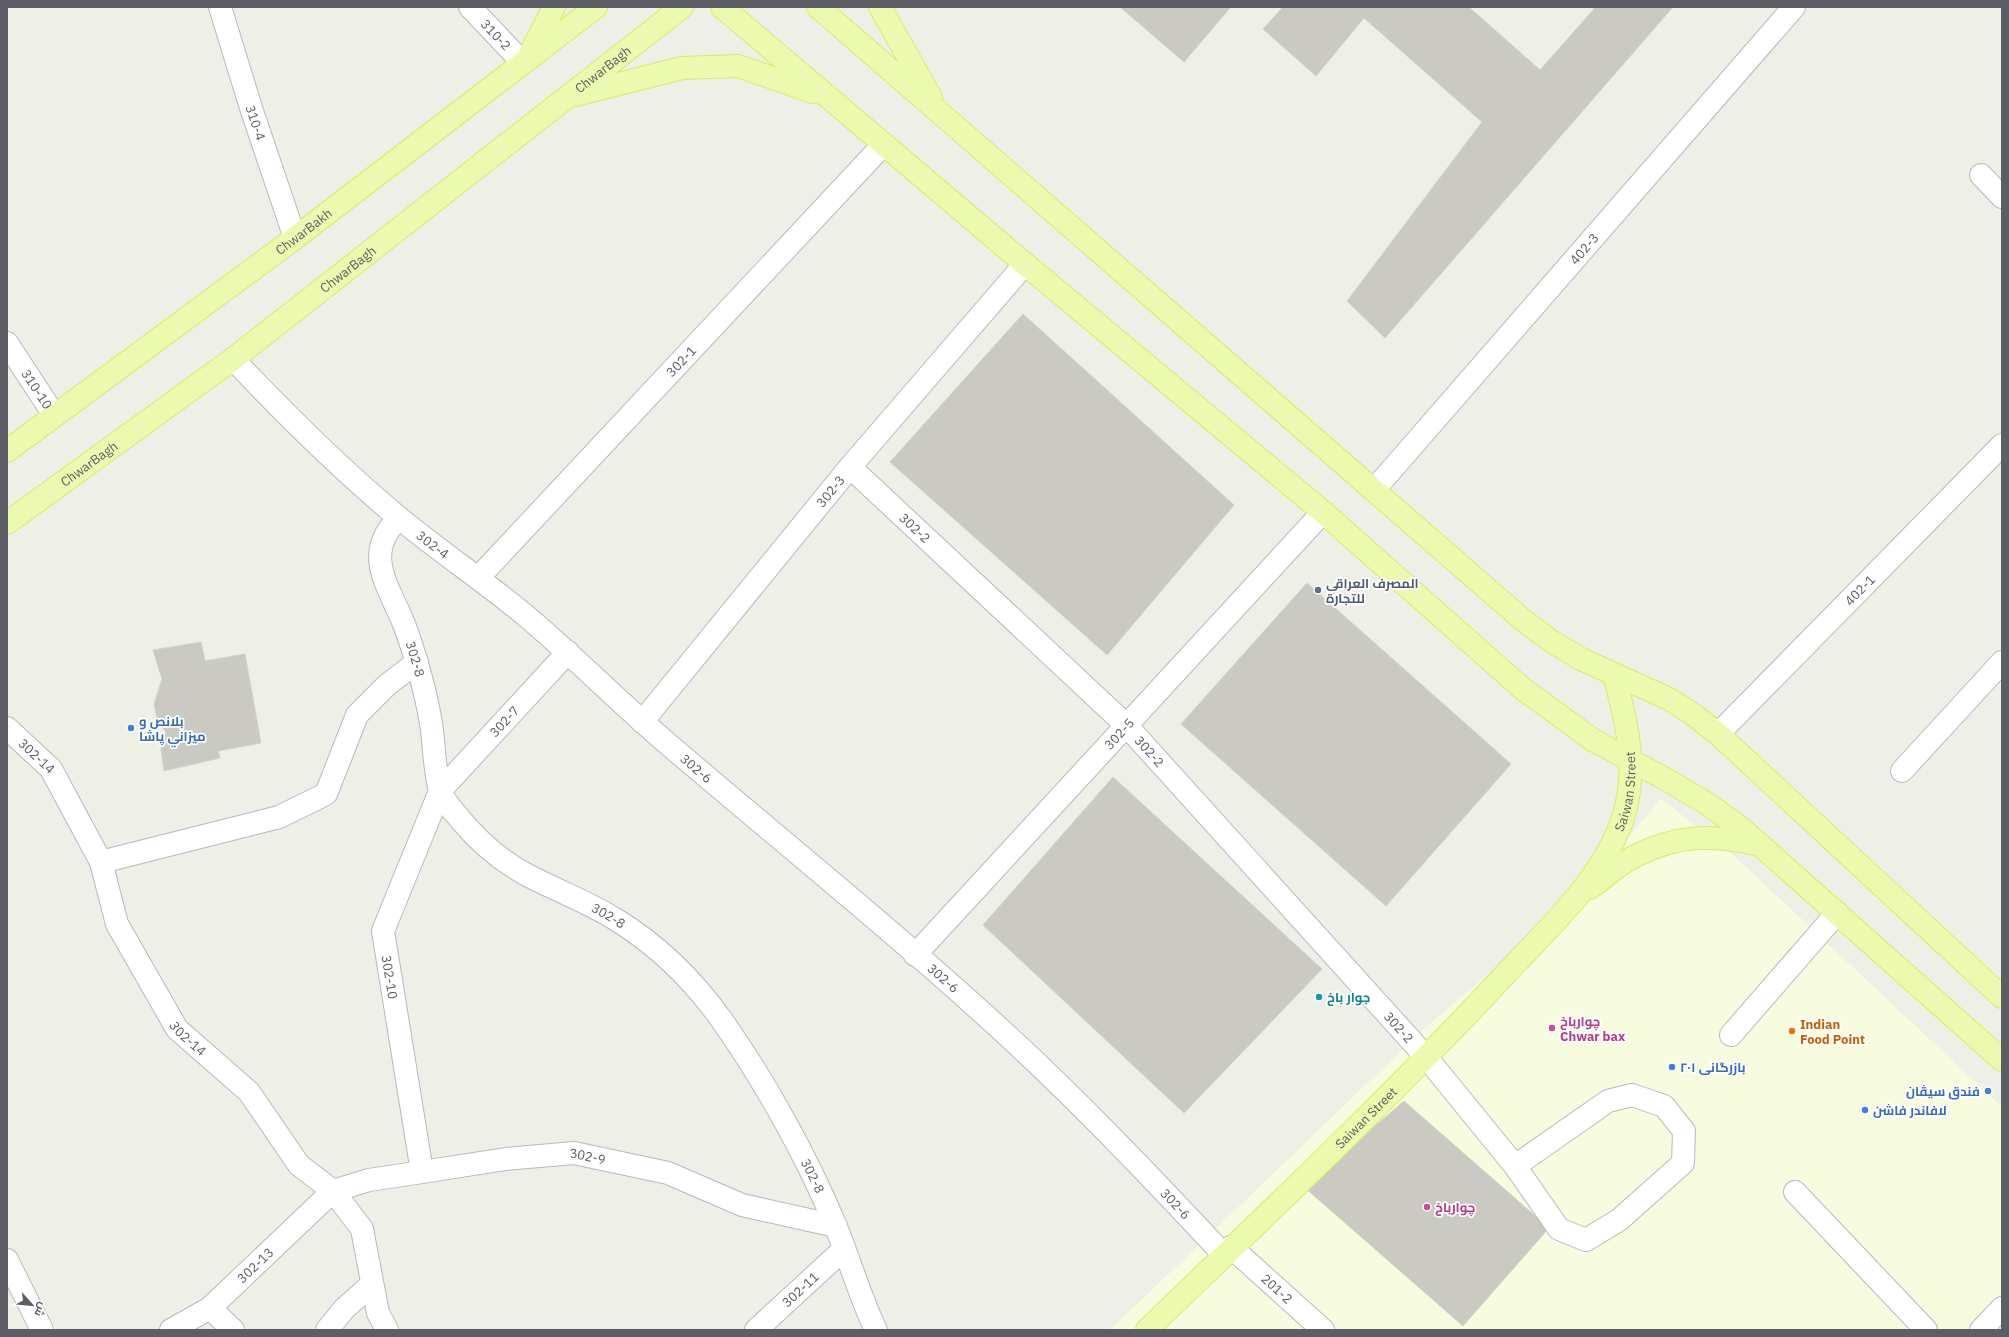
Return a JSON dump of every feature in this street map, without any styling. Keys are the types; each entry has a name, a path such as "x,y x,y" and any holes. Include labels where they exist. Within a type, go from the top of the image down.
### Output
{"main road":[{"path":"525,60 554,7"},
{"name":"ChwarBakh","path":"7,451 295,238 596,7"},
{"name":"ChwarBagh","path":"7,522 232,359 682,7"},
{"path":"722,7 883,145 1323,512 1523,689 1593,740 1706,803 1761,845 2002,1060"},
{"path":"818,7 1523,620 1551,641 1581,659 1614,675 1642,685 1669,699 1694,715 1718,734 2002,997"},
{"path":"880,7 938,111"},
{"path":"566,97 682,68 738,66 828,98"},
{"name":"Saiwan Street","path":"1147,1330 1427,1058 1577,897 1611,847 1622,820 1629,791 1631,761 1622,703 1614,675"},
{"name":"Saiwan Street","path":"1577,897 1633,857 1664,844 1696,837 1729,838 1761,845"}],"street":[{"name":"310-4","path":"220,7 251,108 295,238"},
{"name":"310-2","path":"470,7 525,60"},
{"name":"402-3","path":"1374,490 1794,7"},
{"name":"302-1","path":"478,578 883,145"},
{"path":"1982,175 2002,197"},
{"name":"302-3","path":"642,722 850,467 1025,264"},
{"name":"310-10","path":"7,344 54,415"},
{"name":"302-4","path":"232,359 285,415 341,468 399,518 478,578 568,652 642,722"},
{"name":"402-1","path":"1718,734 2002,446"},
{"name":"302-2","path":"850,467 1126,725 1427,1058 1515,1166 1560,1230 1586,1240 1619,1220 1683,1163 1684,1131 1664,1106 1632,1095 1608,1101 1515,1166"},
{"name":"302-5","path":"915,955 1323,512"},
{"name":"302-8","path":"399,518 389,528 382,539 379,553 380,566 403,620 418,662 428,705 440,791 470,831 494,853 531,877 587,902 617,920 647,941 674,965 698,990 721,1019 763,1085 802,1155 836,1226 871,1327"},
{"name":"302-7","path":"440,791 568,652"},
{"path":"101,862 279,817 326,794 357,715 387,685 418,662"},
{"path":"1902,771 2002,662"},
{"name":"302-6","path":"642,722 996,1026 1075,1100 1150,1176 1228,1251"},
{"name":"302-14","path":"7,728 51,769 101,862 117,924 177,1029 249,1092 299,1166 333,1191 362,1229 378,1313 387,1330"},
{"name":"302-10","path":"422,1172 383,931 440,791"},
{"path":"1731,1035 1837,913"},
{"name":"302-9","path":"333,1191 369,1180 506,1159 574,1153 668,1173 742,1205 836,1226"},
{"name":"302-13","path":"171,1330 210,1308 333,1191"},
{"path":"1795,1192 1926,1330"},
{"name":"302-11","path":"756,1330 844,1249"},
{"name":"201-2","path":"1228,1251 1323,1330"},
{"path":"7,1260 15,1297 42,1330"},
{"path":"327,1330 344,1309 372,1284"},
{"path":"210,1308 233,1330"},
{"path":"1981,1330 2002,1308"}],"shaded area":[{"name":"بازرگانی ٢٠١","path":"1661,799 1732,854 2002,1107 2002,1330 1110,1330 1426,1027 1569,906"}],"building":[{"path":"1120,7 1229,7 1230,8 1184,62"},
{"path":"1283,7 1469,7 1540,70 1594,9 1592,7 1673,7 1385,338 1347,301 1482,122 1364,18 1316,76 1263,29"},
{"path":"1023,314 1234,505 1107,655 890,462"},
{"path":"1307,583 1511,764 1386,906 1181,724"},
{"path":"201,642 205,661 245,654 261,743 218,751 220,758 164,771 161,749 166,732 158,723 154,704 162,679 153,650"},
{"path":"1113,777 1322,969 1184,1113 983,925"},
{"name":"چوارباخ","path":"1404,1101 1549,1228 1463,1326 1304,1187"}],"place":[{"name":"المصرف العراقي للتجارة","path":"1318,590"},
{"name":"بلانص و ميزاني پاشا","path":"131,728"},
{"name":"جوار باخ","path":"1319,997"},
{"name":"چوارباخ Chwar bax","path":"1552,1028"},
{"name":"Indian Food Point","path":"1792,1031"},
{"name":"بازرگانی ٢٠١","path":"1672,1067"},
{"name":"فندق سيڤان","path":"1988,1091"},
{"name":"لافاندر فاشن","path":"1865,1110"},
{"name":"چوارباخ","path":"1427,1207"}]}
